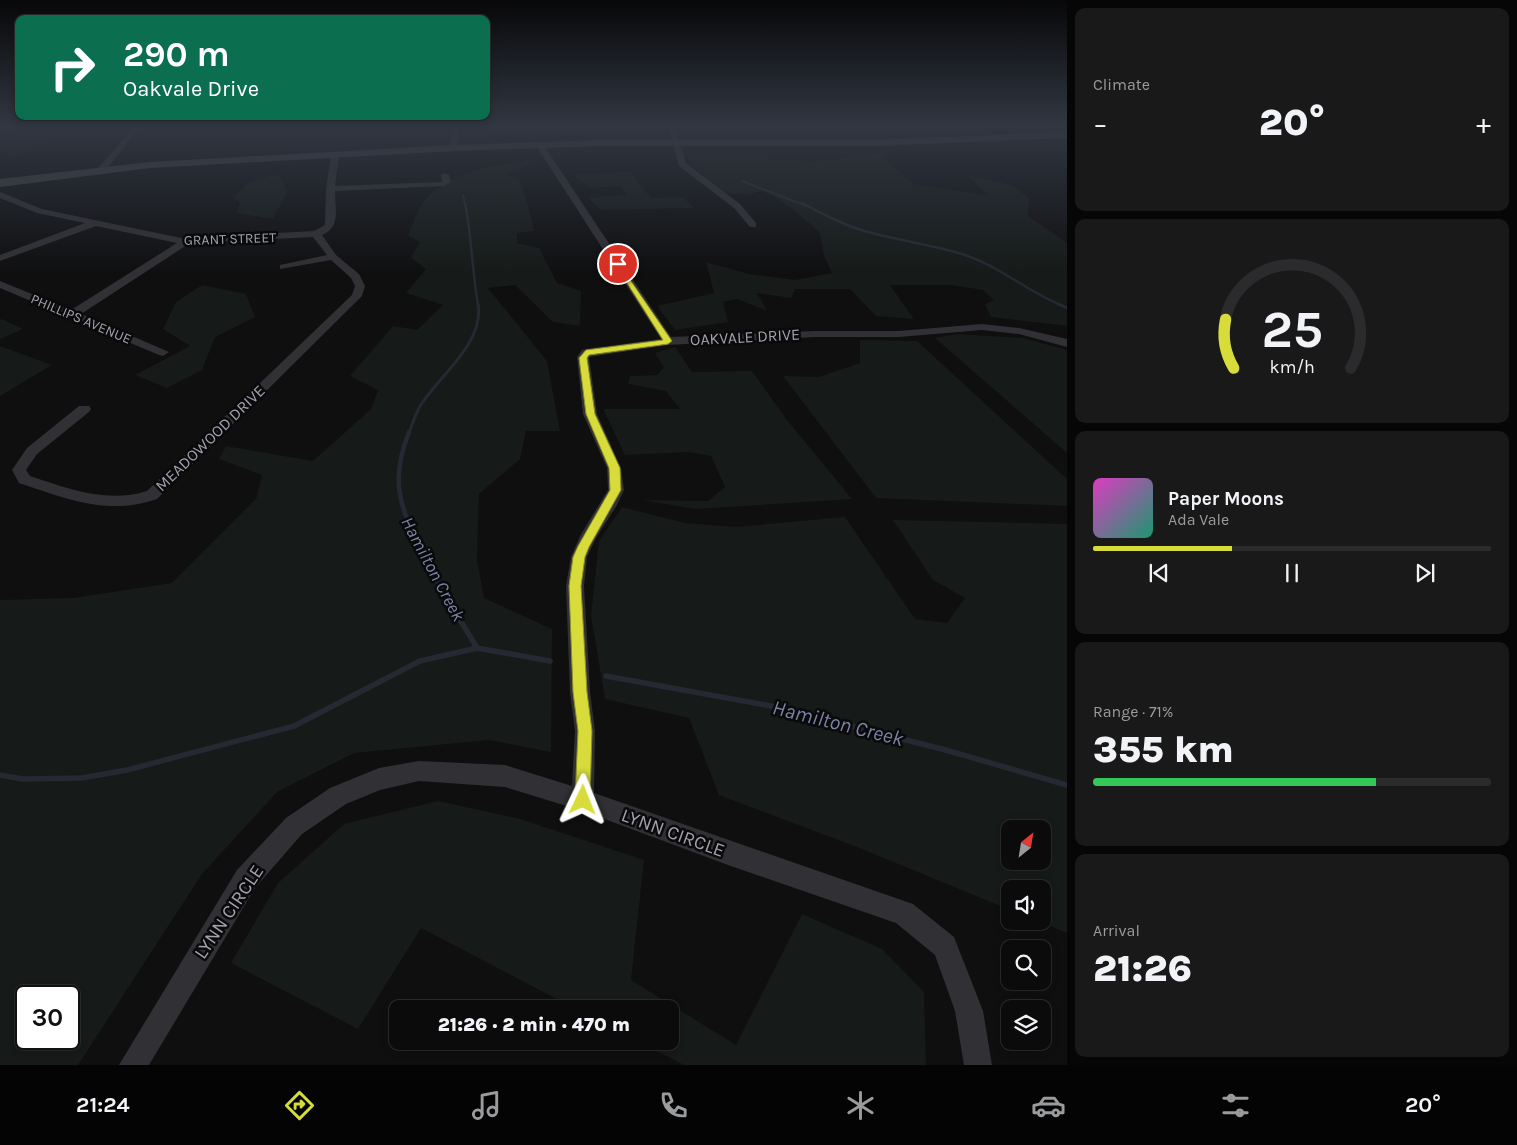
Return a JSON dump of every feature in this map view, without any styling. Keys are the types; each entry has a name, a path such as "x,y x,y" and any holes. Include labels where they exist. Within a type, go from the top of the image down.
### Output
{"street":[{"path":"3,184 69,175"},
{"path":"316,234 328,229 330,225 332,175"},
{"path":"330,190 444,184 447,182 445,175"},
{"path":"560,175 668,341"},
{"path":"696,175 737,206 753,225"},
{"name":"GRANT STREET","path":"0,195 40,210 95,224 187,241 316,234"},
{"path":"0,258 95,224"},
{"name":"MEADOWOOD DRIVE","path":"84,409 32,451 19,470 24,479 70,494 110,502 136,502 152,495 357,296 360,286 355,276 333,257 316,234"},
{"path":"71,315 187,241"},
{"path":"284,267 333,257"},
{"name":"PHILLIPS AVENUE","path":"0,284 163,352"},
{"name":"OAKVALE DRIVE","path":"583,800 585,731 580,692 575,586 579,557 585,543 616,490 614,468 590,414 583,358 586,353 668,341 815,334 899,334 982,328 1019,331 1067,343"},
{"name":"LYNN CIRCLE","path":"133,1065 246,879 294,826 338,796 379,778 419,772 505,776 583,800 728,854 904,914 945,946 969,1012 978,1065"}],"shaded area":[{"path":"278,175 288,191 273,219 236,213 240,202 232,198 248,183"},
{"path":"465,175 507,175 519,179 534,231 517,233 517,243 539,248 557,283 581,291 580,326 553,322 515,285 488,288 547,361 560,431 526,431 520,459 479,494 477,560 484,598 552,629 551,752 489,740 354,753 277,792 202,874 78,1065 0,1065 0,600 73,598 172,583 256,499 262,475 219,459 226,446 313,461 371,409 378,390 350,376 393,326 417,330 443,305 406,293 426,269 411,258 420,242 408,236 418,210 426,199 452,180"},
{"path":"574,175 632,175 651,198 682,197 695,208 600,210 588,197 627,195 621,186 589,188"},
{"path":"703,175 902,175 913,184 987,195 968,175 1012,185 1029,198 1028,216 1067,243 1067,326 991,317 985,304 994,300 983,290 951,285 890,285 914,319 876,316 850,289 795,289 791,298 757,293 767,311 737,299 723,302 728,322 675,330 657,306 714,293 706,262 749,274 795,280 832,273 824,256 820,233 779,199 762,191 747,195 725,193"},
{"path":"202,285 246,294 255,317 215,337 202,370 167,388 135,375 190,346 163,329 176,302"},
{"path":"2,319 23,329 0,339 0,320"},
{"path":"957,334 1023,338 1067,350 1067,453 935,338"},
{"path":"860,340 917,341 1067,479 1067,506 876,498 783,376 819,377 860,363"},
{"path":"0,346 52,365 0,396"},
{"path":"675,347 692,372 752,371 787,420 852,499 696,509 641,500 708,501 725,487 711,456 688,452 625,455 603,409 680,409 666,391 628,384 630,376 657,375 664,367 655,353"},
{"path":"622,507 685,523 736,527 845,517 915,619 947,623 965,598 933,580 893,520 1067,524 1067,933 1051,926 1051,880 1001,880 1001,906 857,847 719,795 689,718 605,699 591,615 599,541"},
{"path":"438,801 520,819 644,860 631,980 663,1000 559,1000 421,928 358,1029 231,963 278,883 344,824"},
{"path":"802,914 882,949 924,992 926,1065 684,1065 655,1050 679,1050 679,1010 736,1045"}],"waterway":[{"path":"742,181 804,205"},
{"name":"Hamilton Creek","path":"463,195 465,205"},
{"name":"Hamilton Creek","path":"465,203 478,305"},
{"path":"802,203 836,220 863,230 951,251 975,259 1061,305"},
{"path":"1058,304 1067,308"},
{"name":"Hamilton Creek","path":"409,433 419,408 467,346 474,333 478,319 478,305"},
{"name":"Hamilton Creek","path":"409,432 400,464 400,492 407,519 426,561 446,596"},
{"name":"Hamilton Creek","path":"445,595 477,648"},
{"path":"0,775 23,779 82,778 127,770 294,726 420,661 477,648"},
{"name":"Hamilton Creek","path":"477,648 550,661"},
{"name":"Hamilton Creek","path":"606,676 771,706 942,749 1067,785"}],"route":[{"path":"583,800 585,731 580,692 575,586 579,557 594,525 609,505 616,490 614,468 590,414 583,358 586,353 668,341 618,264"}]}
